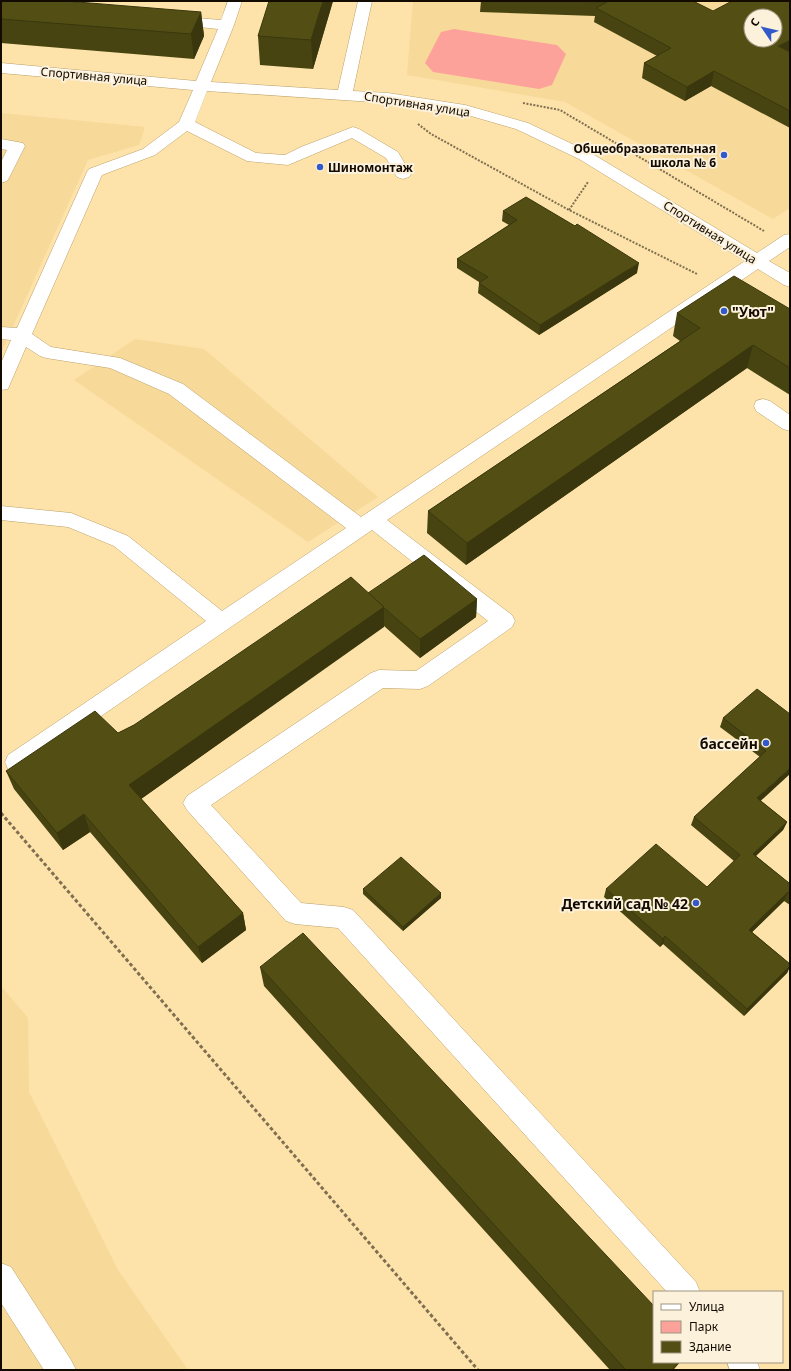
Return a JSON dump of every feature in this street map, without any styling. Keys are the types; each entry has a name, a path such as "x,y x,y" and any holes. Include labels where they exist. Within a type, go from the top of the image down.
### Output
{"street":[{"path":"1,384 95,172 149,152 186,124 203,86 235,1"},
{"path":"345,94 365,1"},
{"path":"157,19 227,25"},
{"name":"Спортивная улица","path":"1,68 203,86 345,94 388,98 465,110 522,126 585,156 790,281"},
{"path":"186,124 253,158 288,160 312,147 353,132 392,156 404,174"},
{"path":"1,144 17,146 1,178"},
{"path":"16,762 221,622 790,239"},
{"path":"1,333 22,335 46,352 114,362 176,389 504,621 420,680 379,679 195,803 295,913 344,918 685,1291"},
{"path":"763,406 790,424"},
{"path":"1,513 71,520 121,541 221,622"},
{"path":"1,1277 61,1370"}],"path":[{"path":"1,813 478,1370"}],"shaded area":[{"name":"Общеобразовательная школа № 6","path":"413,1 790,1 790,208 773,219 565,102 407,75"},
{"path":"1,113 145,127 139,145 88,160 1,353"},
{"path":"135,339 204,349 378,497 308,542 74,380"},
{"path":"1,986 28,1018 29,1092 118,1270 188,1370 1,1370"}],"green space":[{"path":"454,29 557,45 566,54 552,85 539,89 433,72 425,63 441,32"}],"building":[{"path":"1,1 65,1 201,12 191,34 1,19"},
{"path":"269,1 323,1 311,40 258,36"},
{"path":"569,1 693,1 713,11 732,1 790,1 790,40 783,44 783,8 743,8 743,48 782,48 790,52 790,111 714,71 687,87 644,63 671,48 596,8 607,2"},
{"path":"526,197 575,226 577,224 639,263 540,325 479,283 488,277 457,259 517,220 503,211"},
{"path":"734,276 790,309 790,368 753,345 467,543 428,511 700,328 677,313"},
{"path":"424,555 477,599 420,639 368,593"},
{"path":"351,577 384,607 129,785 243,913 198,947 84,814 57,833 6,771 95,711 118,733 134,725"},
{"name":"Детский сад № 42","path":"757,689 790,714 790,768 757,798 787,822 753,854 789,883 790,881 790,894 788,892 749,930 790,964 790,966 747,1009 665,936 663,939 606,889 656,844 707,887 740,855 694,817 766,751 723,718"},
{"path":"401,857 441,893 403,927 363,889"},
{"path":"303,933 653,1305 653,1363 678,1363 672,1370 626,1370 260,967"}],"place":[{"name":"Общеобразовательная школа № 6","path":"724,155"},
{"name":"Шиномонтаж","path":"320,167"},
{"name":"\"Уют\"","path":"724,311"},
{"name":"бассейн","path":"766,743"},
{"name":"Детский сад № 42","path":"696,903"}]}
